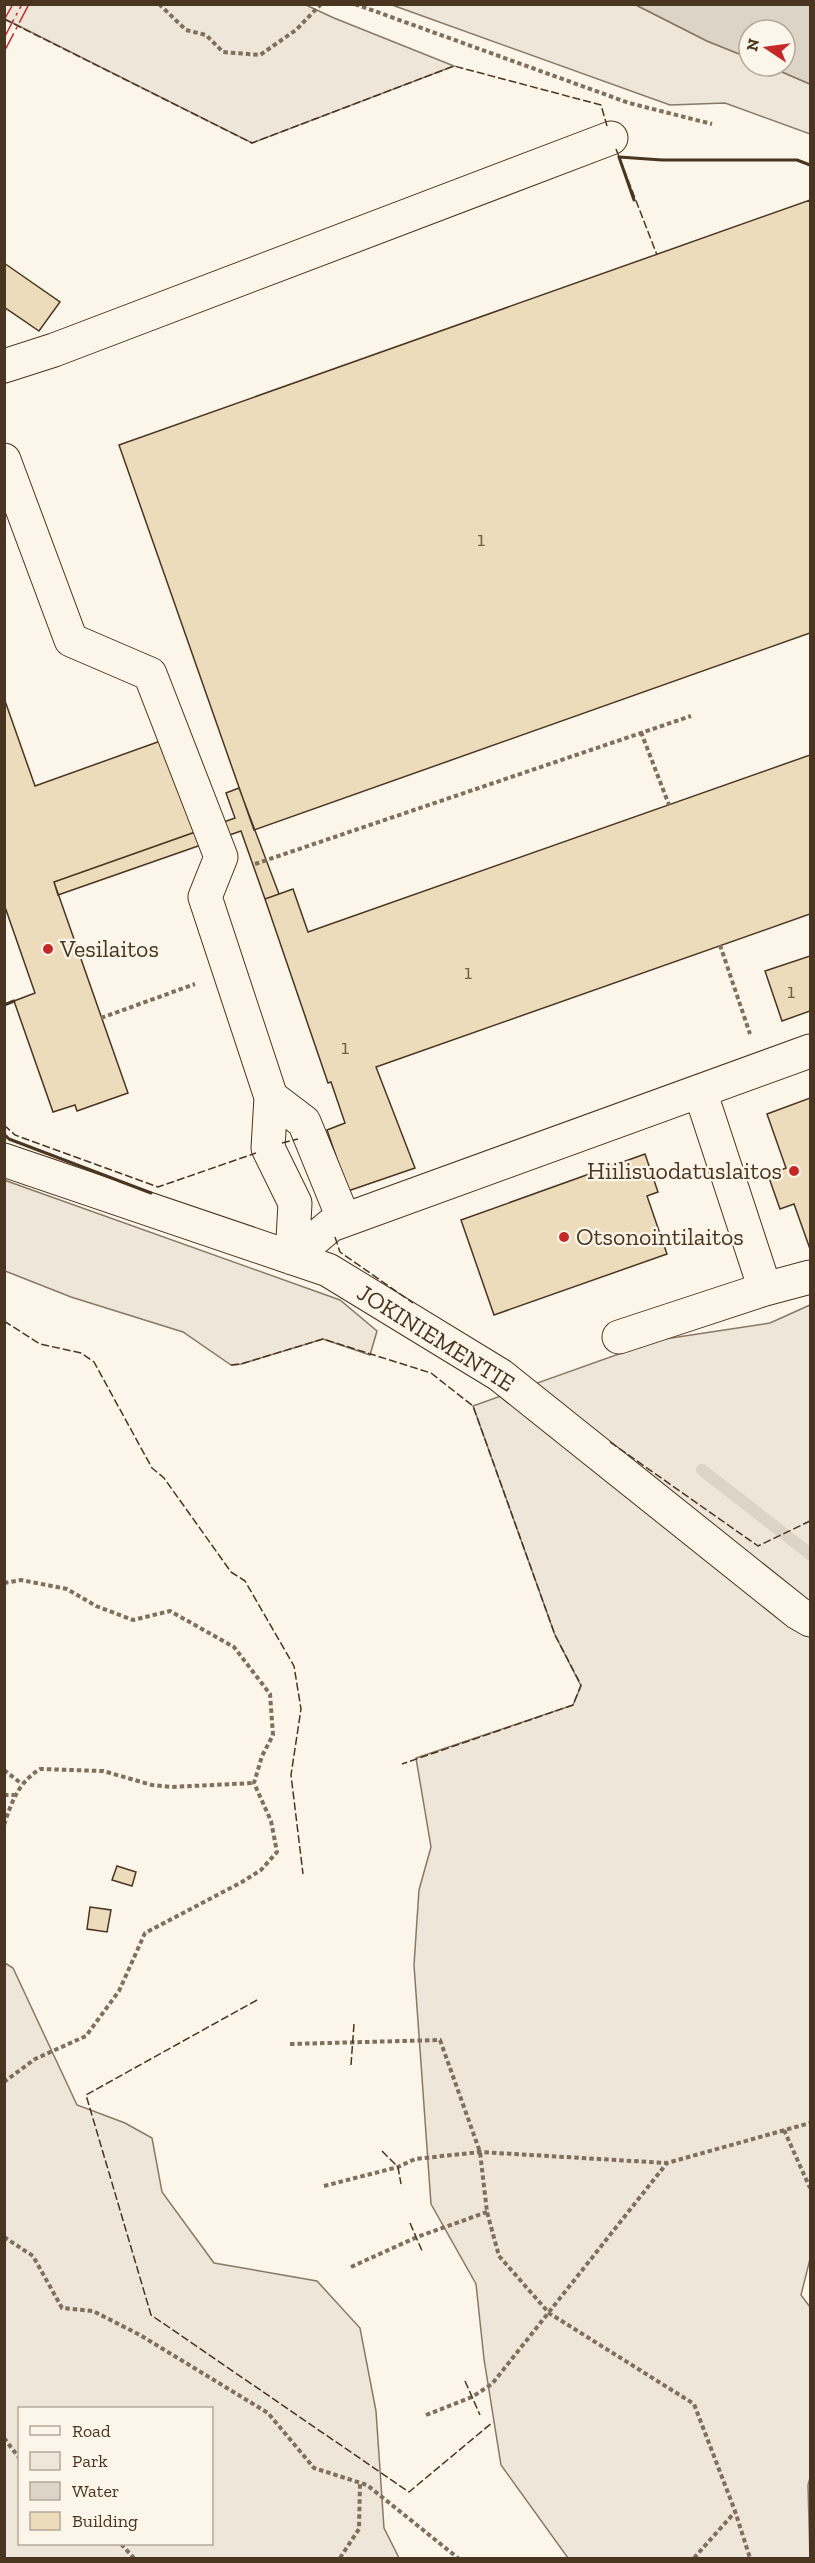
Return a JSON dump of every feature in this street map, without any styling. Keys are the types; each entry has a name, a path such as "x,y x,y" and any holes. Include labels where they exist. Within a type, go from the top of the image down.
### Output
{"street":[{"path":"4,366 54,350 611,138"},
{"path":"4,460 70,640 150,674 220,857 205,897 271,1097 268,1148 295,1203 292,1258"},
{"path":"292,1258 331,1225 810,1051"},
{"path":"700,1091 765,1288"},
{"path":"271,1097 304,1122 344,1220"},
{"name":"JOKINIEMENTIE","path":"4,1160 328,1270 500,1376 798,1613 810,1620"},
{"path":"619,1337 765,1288 810,1277"}],"path":[{"path":"159,4 186,30 206,35 223,52 260,55 296,30 321,4"},
{"path":"355,4 629,103 712,124"},
{"path":"212,879 691,716"},
{"path":"641,732 669,805"},
{"path":"720,945 761,1069"},
{"path":"101,1018 229,971"},
{"path":"4,1583 21,1580 67,1589 96,1606 133,1620 170,1611 234,1647 270,1694 273,1735 262,1756 255,1783 271,1821 277,1852 261,1870 242,1882 145,1933 120,1991 86,2036 35,2059 4,2082"},
{"path":"4,1825 14,1795 22,1784 40,1769 103,1770 152,1785 171,1787 255,1783"},
{"path":"4,1770 22,1784"},
{"path":"4,1795 14,1795"},
{"path":"290,2044 440,2040 480,2152 487,2212 500,2256 549,2313 694,2404 735,2511 750,2559"},
{"path":"324,2186 398,2167 415,2159 480,2152 667,2163 810,2123"},
{"path":"784,2130 810,2188"},
{"path":"426,2415 472,2397 492,2384 667,2163"},
{"path":"351,2266 417,2237 487,2212"},
{"path":"4,2237 33,2256 62,2308 93,2312 140,2335 268,2413 314,2468 367,2486 458,2559"},
{"path":"4,2438 18,2456"},
{"path":"340,2559 359,2529 360,2483"},
{"path":"694,2559 735,2511"},
{"path":"123,2545 134,2559"}],"green space":[{"path":"4,5 306,5 454,66 252,143 5,19"},
{"path":"392,5 636,5 707,41 737,53 737,78 796,78 810,84 810,134 725,103 670,105"},
{"path":"4,1180 340,1300 377,1331 370,1355 323,1339 231,1365 183,1332 71,1297 5,1271"},
{"path":"810,1305 810,2259 801,2295 810,2307 810,2478 808,2485 810,2558 568,2558 501,2465 484,2359 476,2284 431,2204 414,1965 419,1890 431,1847 416,1758 573,1705 581,1686 555,1635 473,1406 658,1340 770,1323"},
{"path":"5,1963 13,1968 77,2105 125,2123 152,2138 162,2192 214,2263 317,2281 360,2328 376,2411 384,2528 399,2558 5,2558"}],"water":[{"path":"636,5 810,5 810,84 796,78 797,18 737,18 737,53 707,41"}],"building":[{"path":"810,200 810,633 254,830 119,445"},
{"path":"4,263 60,302 39,331 4,307"},
{"name":"Vesilaitos","path":"4,698 35,786 166,739 198,831 54,882 128,1093 77,1111 75,1105 53,1112 14,1001 35,993 4,904"},
{"path":"810,755 810,914 376,1067 415,1168 348,1191 327,1130 345,1123 331,1082 328,1083 265,899 293,889 308,932"},
{"path":"239,788 279,894 265,899 241,831 58,895 54,882 235,818 226,793"},
{"path":"810,956 810,1011 782,1021 765,971"},
{"name":"Hiilisuodatuslaitos","path":"810,1098 810,1249 794,1204 780,1209 768,1175 786,1168 767,1114"},
{"name":"Otsonointilaitos","path":"645,1154 658,1192 647,1196 667,1254 494,1315 461,1220"},
{"path":"117,1866 136,1872 132,1886 112,1880"},
{"path":"90,1907 111,1910 107,1932 87,1929"}],"waterway":[{"path":"702,1470 810,1554"}],"fence":[{"path":"4,19 252,143 454,66 601,105 607,126"},
{"path":"616,149 657,255"},
{"path":"4,1125 15,1135 158,1187 256,1153"},
{"path":"282,1143 298,1139"},
{"path":"335,1237 340,1252 413,1303"},
{"path":"4,1321 40,1344 81,1353 94,1362 152,1468 164,1478 231,1572 245,1581 294,1666 301,1709 291,1775 303,1874"},
{"path":"231,1365 323,1339 431,1373 473,1406 555,1635 581,1685 573,1705 402,1764"},
{"path":"610,1442 758,1546 810,1521"},
{"path":"257,2000 86,2095 151,2315 409,2492 493,2422"},
{"path":"351,2065 354,2024"},
{"path":"382,2151 398,2167 401,2184"},
{"path":"410,2223 423,2253"},
{"path":"465,2381 480,2415"}],"wall":[{"path":"634,200 619,157 662,160 797,160 810,165"},
{"path":"4,1005 14,1001"},
{"path":"4,1134 9,1139 151,1193"}],"power":[{"path":"4,20 13,4"},
{"path":"4,38 22,4"},
{"path":"4,52 29,4"}],"place":[{"name":"Vesilaitos","path":"48,949"},
{"name":"Hiilisuodatuslaitos","path":"794,1171"},
{"name":"Otsonointilaitos","path":"564,1237"}]}
